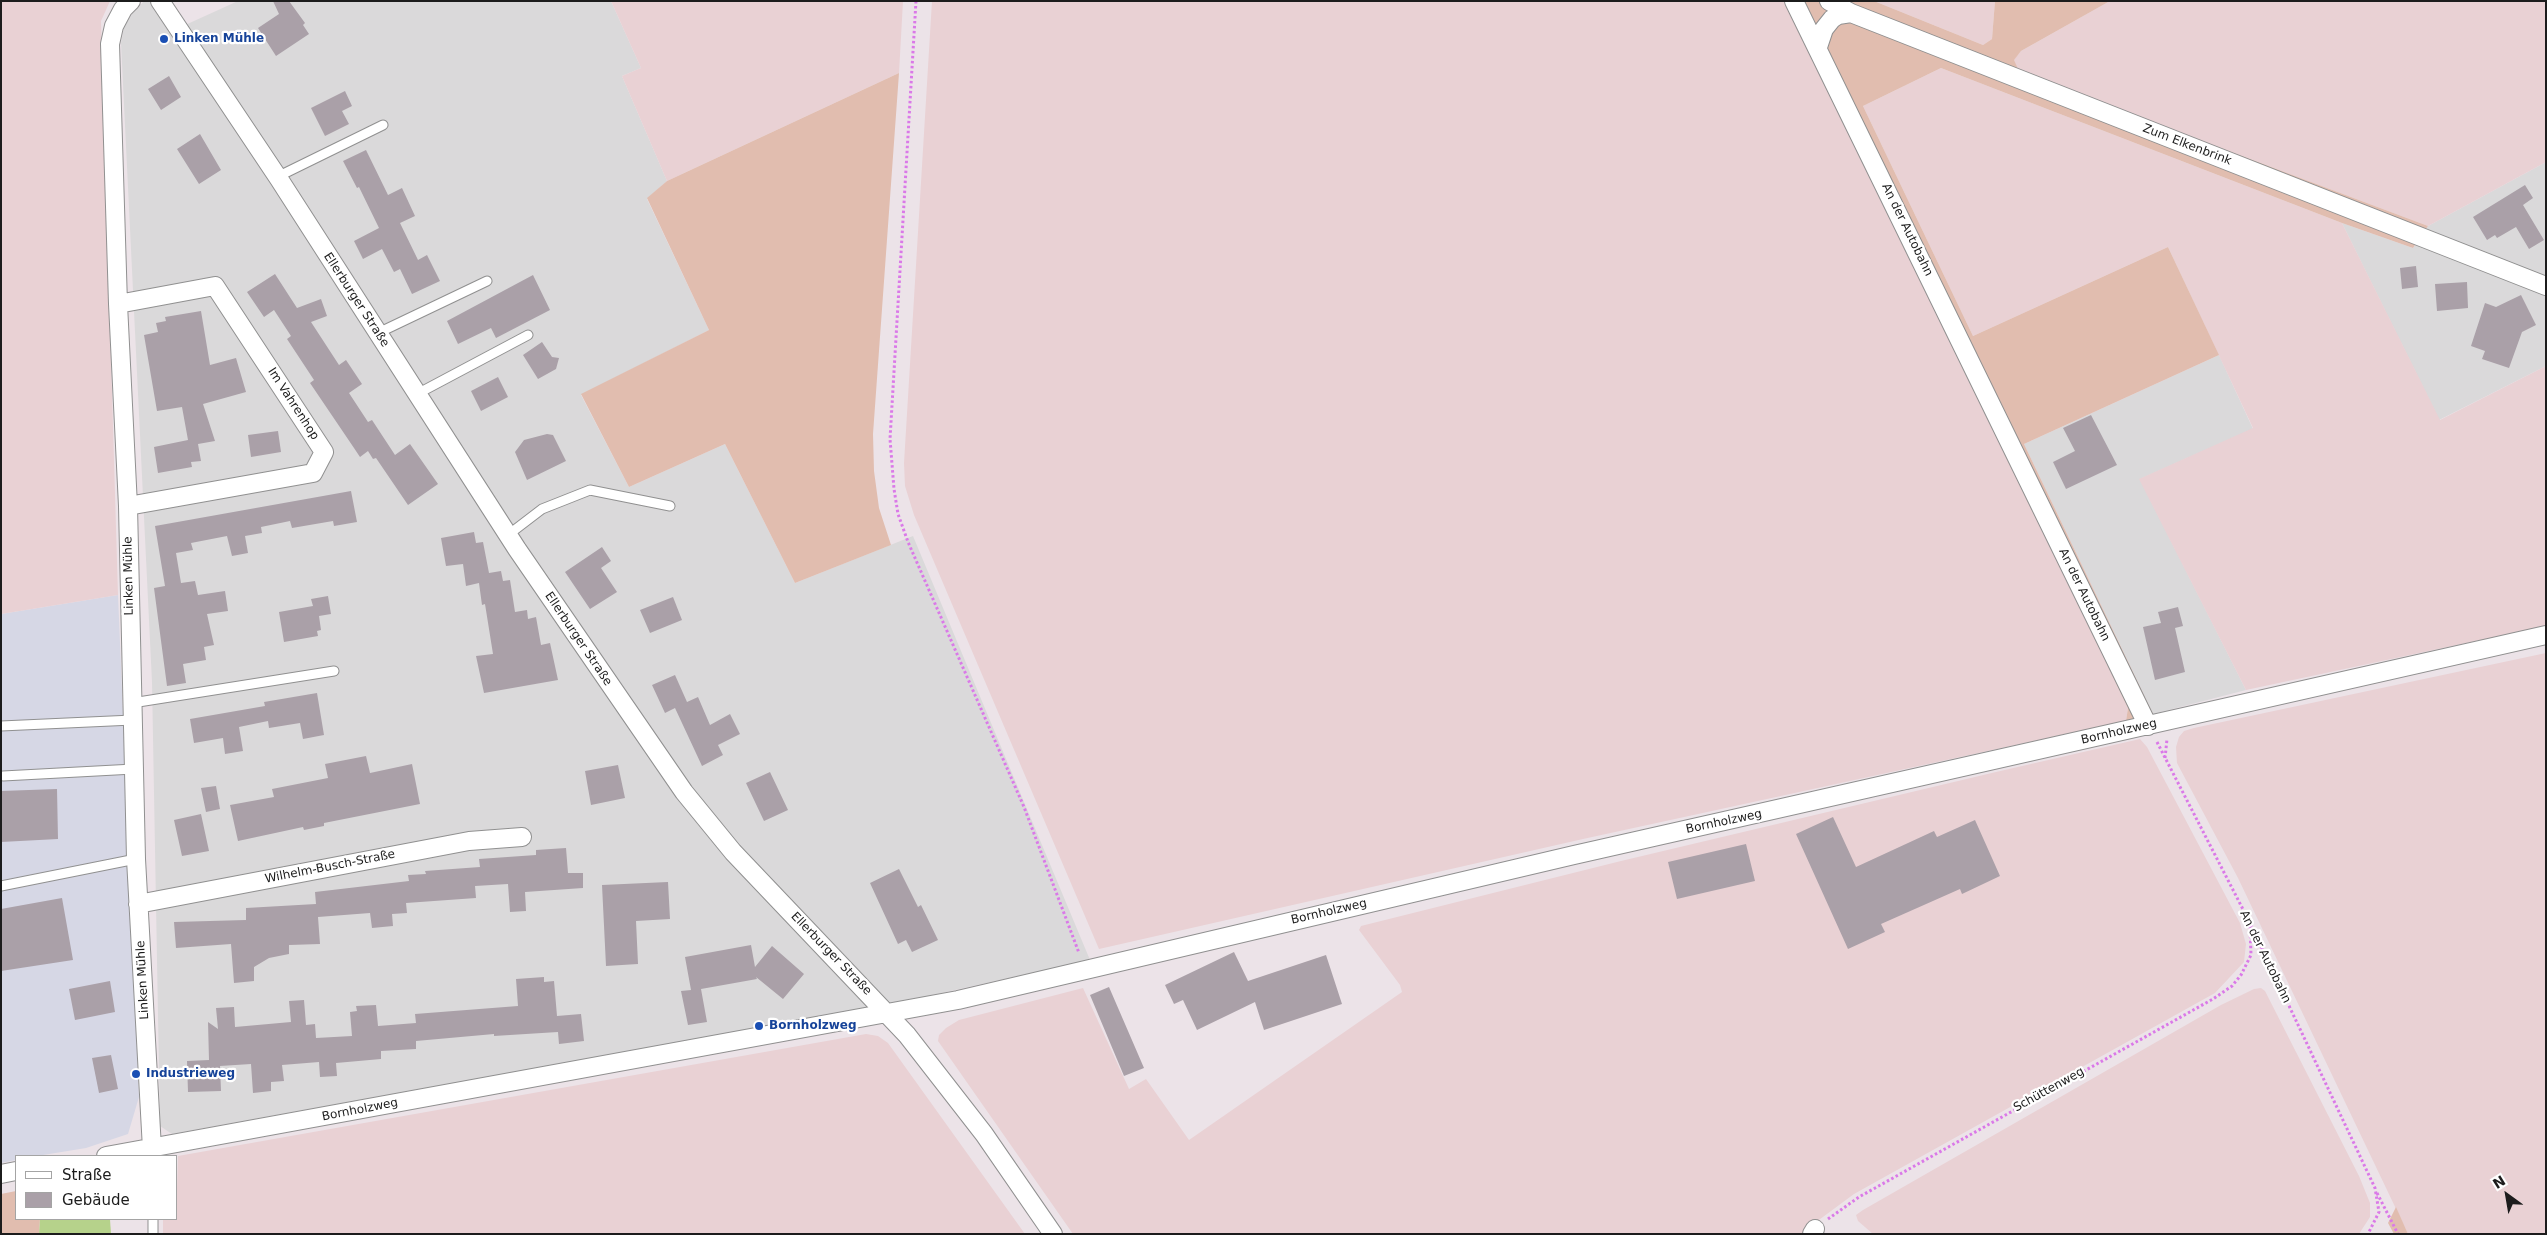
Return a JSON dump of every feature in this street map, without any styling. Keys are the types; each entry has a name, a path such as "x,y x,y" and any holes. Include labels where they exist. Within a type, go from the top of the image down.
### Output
{"street":[{"name":"Linken Mühle","path":"131,1 123,9 114,26 110,44 118,304 128,506 136,859 152,1152"},
{"name":"Ellerburger Straße","path":"160,1 277,176 508,535 652,746 709,824 907,1035 955,1094 1053,1234"},
{"name":"An der Autobahn","path":"1794,1 1818,46 2148,726"},
{"name":"Zum Elkenbrink","path":"1829,1 1852,14 2546,286"},
{"path":"1818,46 1824,29 1832,19 1838,15 1852,14"},
{"name":"Im Vahrenhop","path":"118,304 214,286 324,452 313,473 128,506"},
{"name":"Bornholzweg","path":"118,1155 152,1152 888,1014 1086,970 1564,857 2148,726 2546,634"},
{"name":"Wilhelm-Busch-Straße","path":"138,904 469,841 522,837"},
{"path":"1,1174 15,1171"}],"lane":[{"path":"277,176 383,125"},
{"path":"378,333 487,282"},
{"path":"416,394 528,334"},
{"path":"508,535 542,509 590,490 670,506"},
{"path":"1,726 132,711 334,671"},
{"path":"3,776 134,770"},
{"path":"1,886 136,859"},
{"path":"153,1220 153,1234"}],"path":[{"path":"916,1 890,439 898,514 908,542 1024,807 1086,970"},
{"name":"An der Autobahn","path":"2148,726 2250,923 2398,1234"},
{"name":"Schüttenweg","path":"1814,1231 1859,1197 2213,999 2232,986 2241,975 2251,955 2250,923"},
{"name":"An der Autobahn","path":"2368,1234 2379,1212 2375,1188"}],"shaded area":[{"path":"1,1 110,1 101,21 118,595 1,614"},
{"path":"144,1 152,1 172,31 238,1 611,1 641,68 622,76 667,181 647,199 709,330 581,395 629,487 725,444 795,583 913,536 1090,960 901,1002 172,1134 160,1126 152,682 121,43 124,27 132,14"},
{"path":"611,1 903,1 899,73 667,181 622,76 641,68"},
{"path":"932,1 1791,1 1798,11 2128,708 2126,721 1583,839 1099,949 914,515 905,486 904,463"},
{"path":"1791,1 1874,1 1983,45 1992,39 1995,1 2110,1 2021,51 2014,60 2018,69 2032,77 2428,226 2413,248 2342,223 1941,68 1863,106 1973,336 2168,247 2219,355 2024,444 2153,714 2126,721 2128,708 1798,11"},
{"path":"1874,1 1995,1 1992,39 1983,45"},
{"path":"2110,1 2546,1 2546,162 2428,226 2032,77 2018,69 2013,60 2021,51"},
{"path":"1941,68 2342,223 2440,420 2546,366 2546,626 2246,690 2139,479 2253,428 2168,247 1973,336 1863,106"},
{"path":"899,73 873,434 874,471 879,508 891,545 795,583 725,444 629,487 581,394 709,330 647,198 667,181"},
{"path":"2546,162 2546,366 2439,420 2342,223 2413,248 2428,226"},
{"path":"2219,355 2253,429 2140,479 2246,690 2153,714 2024,444"},
{"path":"118,595 139,1097 128,1134 86,1148 43,1155 15,1155 15,1160 1,1163 1,614"},
{"path":"2546,653 2546,1234 2408,1234 2238,878 2177,763 2176,747 2179,737 2184,731 2194,728"},
{"path":"2140,739 2147,747 2240,923 2246,944 2244,962 2215,993 1854,1194 1808,1228 1803,1234 1073,1234 938,1041 939,1035 946,1028 959,1020 1083,988 1129,1089 1146,1079 1189,1140 1402,992 1400,985 1359,930 1361,926 1621,861"},
{"path":"2261,988 2265,991 2359,1176 2370,1203 2370,1217 2359,1234 1873,1234 1858,1221 1856,1215 1863,1210 2221,1005 2254,989"},
{"path":"866,1034 878,1036 888,1043 1025,1234 163,1234 163,1220 178,1220 178,1156"},
{"path":"15,1191 15,1220 40,1220 39,1234 1,1234 1,1194"},
{"path":"2396,1207 2408,1234 2394,1234 2388,1223"}],"green space":[{"path":"40,1220 110,1220 111,1234 39,1234"}],"building":[{"path":"273,1 289,1 305,23 303,25 309,34 276,56 258,28 279,14"},
{"path":"169,76 181,97 161,110 148,89"},
{"path":"345,91 352,106 342,111 349,124 325,136 311,108"},
{"path":"200,134 221,170 199,184 177,149"},
{"path":"366,150 388,195 402,188 415,216 400,223 418,260 427,255 440,281 412,294 400,269 394,272 382,249 363,259 354,241 379,228 359,187 357,188 343,161"},
{"path":"2525,185 2533,198 2523,205 2544,240 2529,249 2516,227 2497,238 2495,235 2487,240 2473,217"},
{"path":"2416,266 2418,287 2402,289 2400,268"},
{"path":"275,274 297,308 321,299 327,316 311,322 339,365 346,360 362,384 349,393 368,422 372,420 395,455 410,444 438,484 408,505 376,458 373,459 368,451 360,457 310,383 314,380 287,339 291,336 274,310 264,317 247,292"},
{"path":"533,275 550,310 496,338 491,328 458,344 447,321"},
{"path":"2467,282 2468,308 2437,311 2435,284"},
{"path":"2521,295 2536,325 2522,332 2509,368 2482,359 2485,351 2471,346 2485,303 2496,307"},
{"path":"201,311 210,365 236,358 246,392 203,404 215,441 198,444 201,461 191,462 192,467 158,473 154,447 188,440 182,407 157,411 144,335 158,332 156,323 166,321 165,317"},
{"path":"542,342 552,357 559,358 556,369 538,379 523,355"},
{"path":"498,377 508,397 481,411 471,391"},
{"path":"2091,415 2117,465 2066,489 2053,462 2075,451 2063,428"},
{"path":"278,431 281,452 251,457 248,435"},
{"path":"547,434 553,435 566,461 527,480 515,452 524,440"},
{"path":"351,491 357,522 334,526 333,521 292,528 290,521 261,527 262,533 245,536 248,553 232,556 227,536 191,543 193,550 176,553 181,583 195,581 198,595 225,591 228,611 207,614 214,645 204,647 206,660 183,664 186,683 167,686 154,588 165,586 155,526"},
{"path":"474,532 476,543 483,542 489,573 501,571 503,581 510,580 515,612 527,610 528,619 536,617 541,645 550,643 558,680 484,693 476,656 493,654 485,604 482,605 479,583 466,586 463,564 446,566 441,538"},
{"path":"602,547 611,561 601,568 617,592 590,609 565,572"},
{"path":"328,596 331,614 319,616 321,630 317,631 318,636 284,642 279,612 313,606 311,599"},
{"path":"673,597 682,620 650,633 640,610"},
{"path":"2178,607 2183,626 2175,628 2185,672 2155,680 2143,627 2161,623 2158,612"},
{"path":"675,675 687,702 698,697 710,725 730,714 740,734 718,745 723,755 702,766 675,708 665,713 652,685"},
{"path":"317,693 324,735 303,739 300,723 269,728 268,721 239,727 243,751 225,754 223,738 194,743 190,719 265,706 264,702"},
{"path":"366,756 370,773 412,764 420,804 324,823 324,826 304,830 303,827 238,841 230,805 274,797 272,789 328,778 325,764"},
{"path":"618,765 625,798 591,805 585,771"},
{"path":"770,772 788,810 764,821 746,783"},
{"path":"216,786 220,809 206,812 201,788"},
{"path":"57,789 58,839 1,842 1,791"},
{"path":"201,814 209,851 182,856 174,820"},
{"path":"1833,817 1856,867 1934,831 1937,837 1975,820 2000,876 1962,894 1960,889 1881,924 1885,932 1848,949 1796,834"},
{"path":"1746,844 1755,881 1677,899 1668,862"},
{"path":"566,848 568,873 583,873 583,888 525,892 526,911 510,912 508,884 475,886 476,898 406,903 407,913 392,914 393,926 372,928 370,913 318,917 320,944 289,945 289,954 269,958 254,967 254,981 234,983 231,944 176,948 174,922 246,920 246,908 316,904 315,892 409,881 408,875 426,874 425,871 480,867 479,859 536,855 536,850"},
{"path":"899,869 918,907 921,905 938,940 912,952 906,940 898,944 870,883"},
{"path":"668,882 670,919 636,921 638,964 606,966 602,885"},
{"path":"62,898 73,960 1,971 1,909"},
{"path":"751,945 755,967 772,946 804,974 783,999 756,977 757,979 701,989 707,1022 688,1025 681,991 691,990 685,957"},
{"path":"1234,952 1248,981 1326,955 1342,1004 1264,1030 1255,1002 1197,1030 1183,1000 1174,1004 1165,985"},
{"path":"544,977 544,982 554,981 557,1016 581,1014 584,1041 559,1044 558,1032 494,1036 494,1034 416,1041 416,1049 381,1051 381,1059 336,1063 337,1076 320,1077 319,1062 282,1065 284,1081 271,1082 271,1091 253,1093 251,1064 220,1066 221,1091 188,1092 187,1061 209,1060 208,1022 218,1029 216,1008 234,1007 235,1027 291,1022 289,1001 304,1000 306,1025 315,1024 316,1038 352,1036 350,1012 357,1011 356,1006 376,1005 378,1026 416,1023 415,1014 518,1006 516,979"},
{"path":"110,981 115,1012 75,1020 69,989"},
{"path":"1109,987 1144,1068 1124,1076 1090,995"},
{"path":"111,1055 118,1089 99,1093 92,1058"}],"place":[{"name":"Linken Mühle","path":"164,39"},
{"name":"Bornholzweg","path":"759,1026"},
{"name":"Industrieweg","path":"136,1074"}]}
